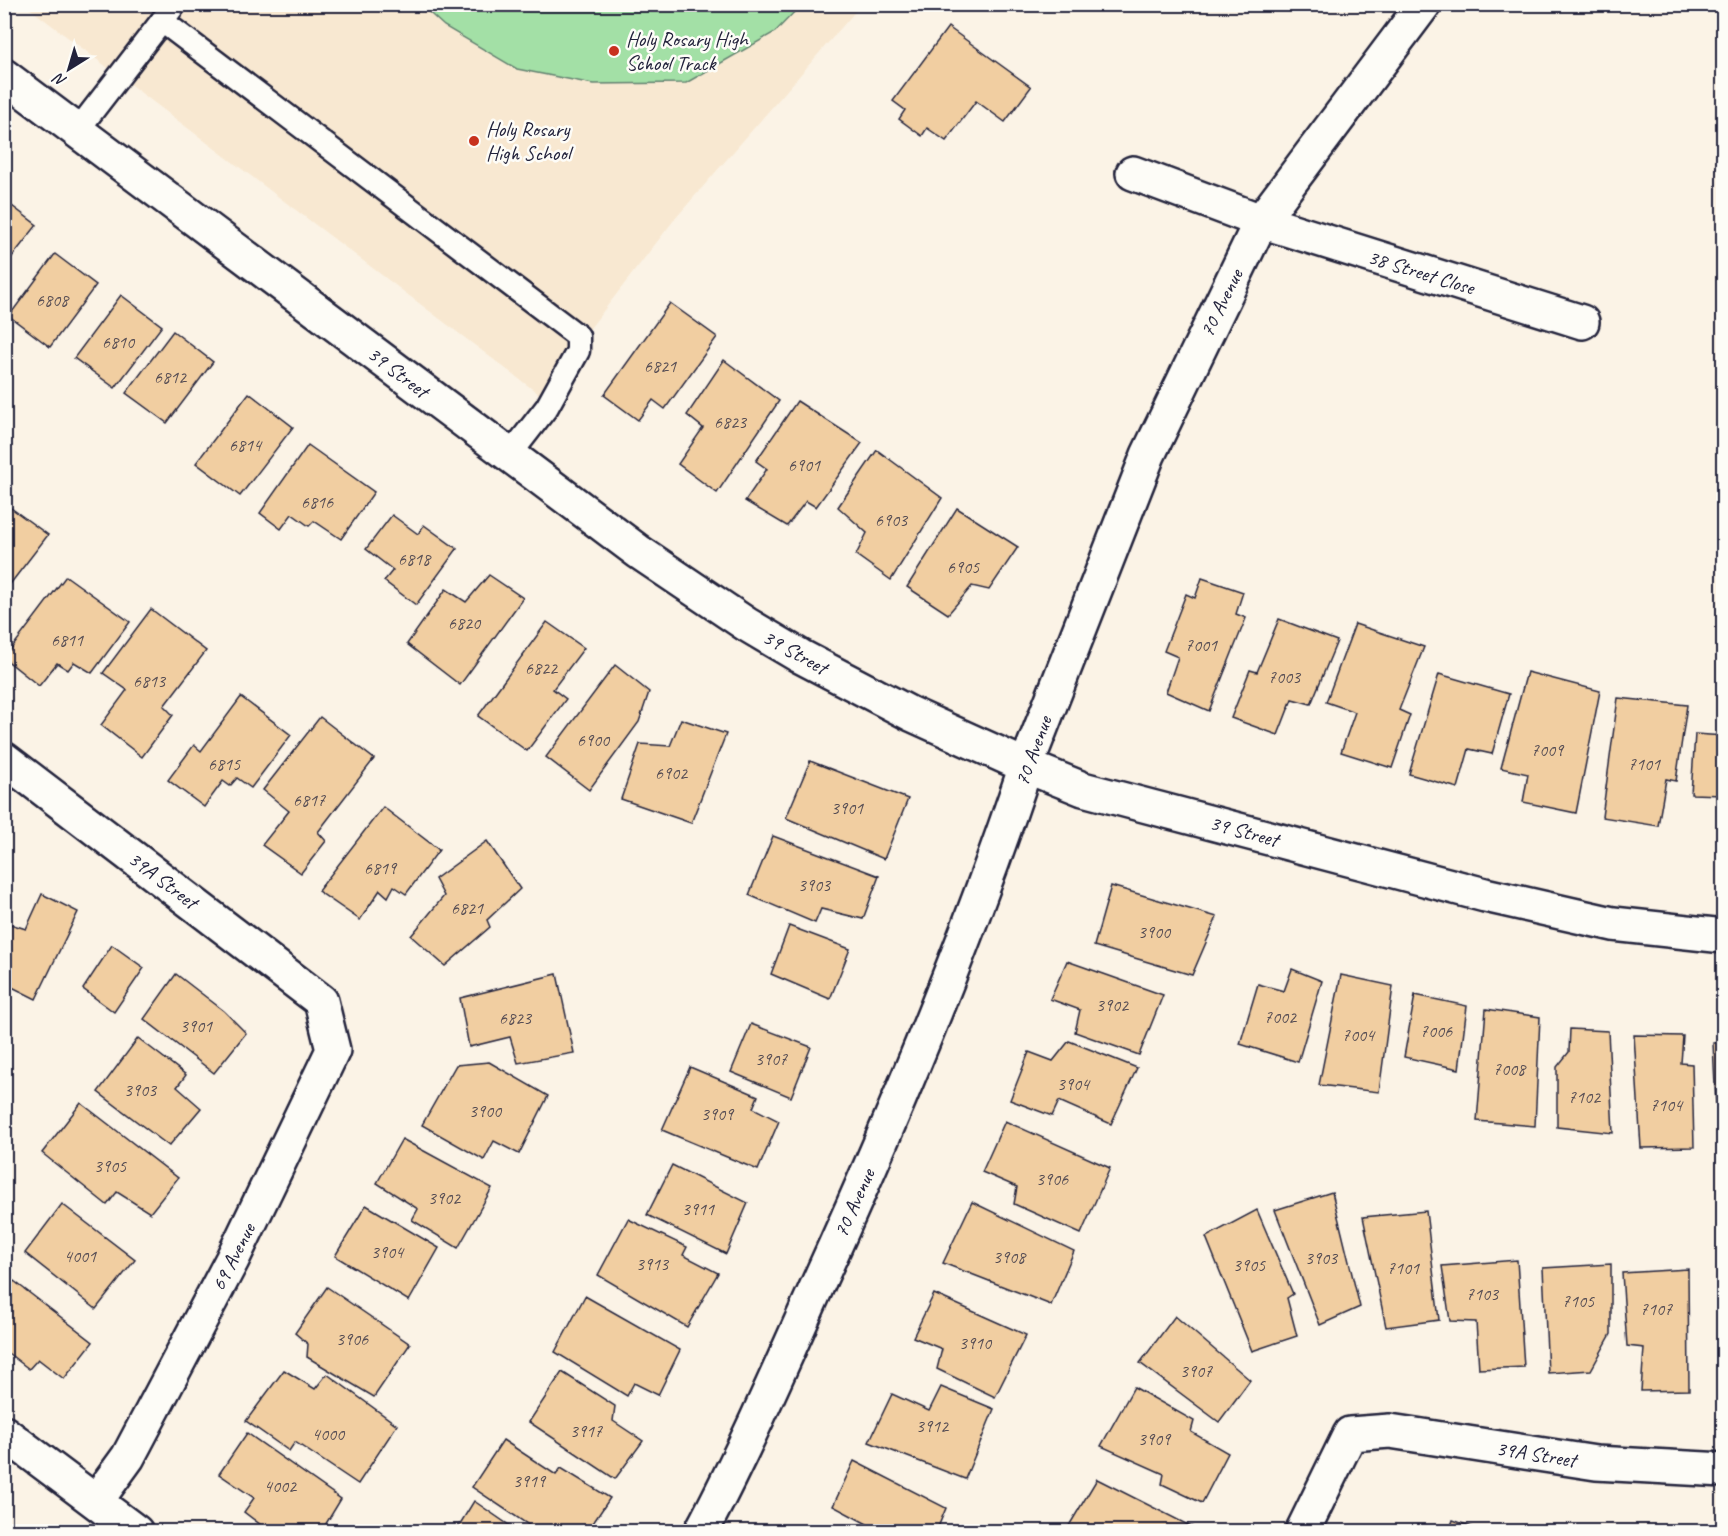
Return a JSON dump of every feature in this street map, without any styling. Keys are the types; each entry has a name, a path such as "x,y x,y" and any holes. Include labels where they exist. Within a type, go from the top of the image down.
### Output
{"street":[{"name":"70 Avenue","path":"701,1532 792,1342 910,1076 1005,828 1026,766 1149,455 1261,221 1424,4"},
{"name":"39 Street","path":"4,76 639,552 746,624 800,656 911,714 1083,789 1485,895 1613,924 1724,936"},
{"name":"38 Street Close","path":"1133,173 1261,221 1582,322"},
{"name":"39A Street","path":"4,759 321,1001"},
{"name":"69 Avenue","path":"96,1501 128,1457 216,1291 333,1050 321,1001"},
{"name":"39A Street","path":"1302,1532 1350,1434 1390,1431 1596,1463 1724,1470"},
{"path":"4,1433 135,1532"}],"lane":[{"path":"77,131 169,13 578,336 578,351 547,407 509,456"}],"shaded area":[{"name":"Holy Rosary High School","path":"25,5 861,5 674,220 539,394"}],"green space":[{"name":"Holy Rosary High School Track","path":"421,5 801,5 775,32 686,83 593,84 517,69 444,26"}],"building":[{"path":"948,27 1031,87 1005,122 976,101 946,141 927,128 922,136 899,119 905,110 893,101"},
{"path":"4,200 37,225 4,267"},
{"path":"55,254 96,285 50,347 9,316"},
{"path":"121,295 162,326 115,388 74,358"},
{"path":"670,303 717,337 665,409 653,400 638,420 604,395"},
{"path":"173,331 213,362 167,423 126,393"},
{"path":"724,360 779,401 717,493 678,464 703,428 687,415"},
{"path":"249,393 293,427 240,496 196,463"},
{"path":"797,401 862,443 816,507 806,501 787,526 745,501 767,469 756,461"},
{"path":"308,445 374,492 341,539 314,521 309,526 292,514 281,529 260,513"},
{"path":"877,450 942,498 891,580 856,555 867,533 838,507"},
{"path":"4,503 48,535 4,592"},
{"path":"957,508 1018,547 989,590 972,586 948,614 907,587"},
{"path":"392,515 418,534 424,525 457,549 416,605 384,581 393,570 366,549"},
{"path":"489,575 523,598 460,685 407,644 446,589 466,602"},
{"path":"66,576 130,622 92,673 74,662 68,670 57,663 39,686 4,658"},
{"path":"1202,578 1243,592 1236,614 1246,618 1209,711 1166,692 1178,657 1164,651 1186,594 1195,598"},
{"path":"151,609 206,651 164,706 173,715 142,757 101,725 127,690 103,673"},
{"path":"1279,619 1337,641 1311,704 1292,699 1278,735 1231,718 1250,670 1257,672"},
{"path":"547,622 584,648 553,689 566,699 527,751 478,716"},
{"path":"1355,624 1424,647 1399,710 1410,715 1392,768 1341,752 1355,712 1326,702"},
{"path":"615,665 649,692 639,722 589,790 546,757"},
{"path":"1527,672 1600,691 1576,813 1523,802 1528,774 1501,768"},
{"path":"1439,674 1509,694 1492,754 1469,749 1458,788 1409,774"},
{"path":"241,697 291,735 251,788 237,778 230,786 223,781 204,807 168,780 194,745 201,751"},
{"path":"1618,698 1687,705 1676,781 1666,779 1658,826 1602,817"},
{"path":"320,717 374,759 318,832 326,841 301,873 262,845 289,811 263,790"},
{"path":"681,719 726,734 691,823 621,799 640,744 670,746"},
{"path":"1695,734 1724,736 1724,795 1691,794"},
{"path":"810,761 908,799 884,859 786,818"},
{"path":"383,807 439,850 406,894 394,886 388,897 380,890 360,920 318,891"},
{"path":"773,836 879,876 863,919 821,909 815,923 749,895"},
{"path":"487,841 520,889 487,920 490,927 445,966 411,936 444,896 435,879"},
{"path":"1111,886 1217,917 1192,975 1094,946"},
{"path":"42,894 78,912 36,999 4,983 4,922 26,929"},
{"path":"789,926 850,949 830,999 771,974"},
{"path":"112,945 144,968 114,1012 83,989"},
{"path":"1067,961 1163,995 1139,1055 1075,1032 1080,1010 1050,999"},
{"path":"1292,969 1322,981 1298,1062 1240,1044 1258,984 1284,991"},
{"path":"176,974 224,1011 246,1033 214,1073 144,1019"},
{"path":"557,974 574,1053 518,1063 510,1037 469,1047 460,998"},
{"path":"1341,975 1393,986 1379,1092 1319,1085"},
{"path":"1415,995 1467,1006 1459,1069 1404,1057"},
{"path":"1486,1009 1540,1017 1535,1126 1477,1121"},
{"path":"751,1024 811,1047 791,1097 731,1072"},
{"path":"1570,1029 1608,1031 1613,1133 1557,1127 1557,1067 1569,1052"},
{"path":"1634,1035 1683,1036 1681,1063 1692,1064 1694,1147 1641,1148"},
{"path":"138,1038 186,1075 177,1087 201,1108 169,1146 98,1092"},
{"path":"1069,1041 1137,1068 1111,1124 1059,1101 1052,1116 1010,1100 1029,1052 1053,1061"},
{"path":"1713,1043 1724,1043 1724,1148 1718,1148"},
{"path":"489,1062 548,1096 519,1154 494,1141 484,1160 422,1125 456,1065"},
{"path":"690,1067 758,1096 753,1108 779,1121 758,1170 662,1130"},
{"path":"81,1103 178,1178 150,1213 117,1192 107,1205 42,1153"},
{"path":"1005,1121 1110,1168 1081,1234 1014,1204 1017,1187 982,1172"},
{"path":"402,1139 492,1188 458,1248 412,1220 418,1209 377,1183"},
{"path":"672,1165 748,1203 726,1254 647,1215"},
{"path":"1332,1192 1360,1307 1320,1325 1275,1210"},
{"path":"972,1202 1074,1251 1051,1305 943,1263"},
{"path":"62,1204 135,1260 96,1309 25,1253"},
{"path":"366,1205 439,1248 409,1301 335,1256"},
{"path":"1257,1210 1293,1294 1287,1298 1297,1336 1252,1351 1206,1237"},
{"path":"1426,1211 1439,1320 1386,1327 1363,1217"},
{"path":"628,1219 687,1247 683,1255 718,1273 687,1327 598,1275"},
{"path":"1517,1260 1524,1367 1479,1369 1476,1322 1450,1321 1442,1266"},
{"path":"1611,1264 1611,1334 1591,1370 1548,1373 1543,1268"},
{"path":"1688,1269 1689,1390 1641,1391 1644,1348 1627,1346 1622,1273"},
{"path":"14,1281 93,1342 64,1379 38,1359 29,1369 4,1350 4,1282 10,1286"},
{"path":"327,1287 410,1344 374,1397 307,1357 308,1344 295,1333"},
{"path":"934,1294 1026,1335 995,1397 937,1369 942,1349 913,1337"},
{"path":"585,1296 680,1350 658,1395 634,1383 627,1396 555,1352"},
{"path":"1175,1316 1250,1380 1219,1422 1140,1363"},
{"path":"284,1370 315,1389 327,1374 397,1425 358,1484 295,1442 289,1451 246,1421"},
{"path":"562,1372 615,1406 613,1421 643,1441 615,1479 529,1422"},
{"path":"941,1387 994,1409 965,1479 869,1442 892,1394 929,1411"},
{"path":"1134,1387 1194,1421 1191,1432 1228,1453 1202,1503 1162,1484 1164,1474 1101,1446"},
{"path":"247,1433 341,1499 321,1532 270,1532 244,1512 254,1498 219,1474"},
{"path":"503,1440 556,1475 561,1468 610,1498 587,1532 559,1532 550,1525 547,1532 539,1532 472,1487"},
{"path":"854,1461 946,1508 936,1532 865,1532 867,1524 833,1506"},
{"path":"1097,1479 1196,1529 1194,1532 1072,1532 1067,1529"},
{"path":"474,1501 519,1532 455,1532"},
{"path":"1453,1520 1485,1532 1449,1532"}],"place":[{"name":"Holy Rosary High School Track","path":"614,51"},
{"name":"Holy Rosary High School","path":"474,141"}]}
